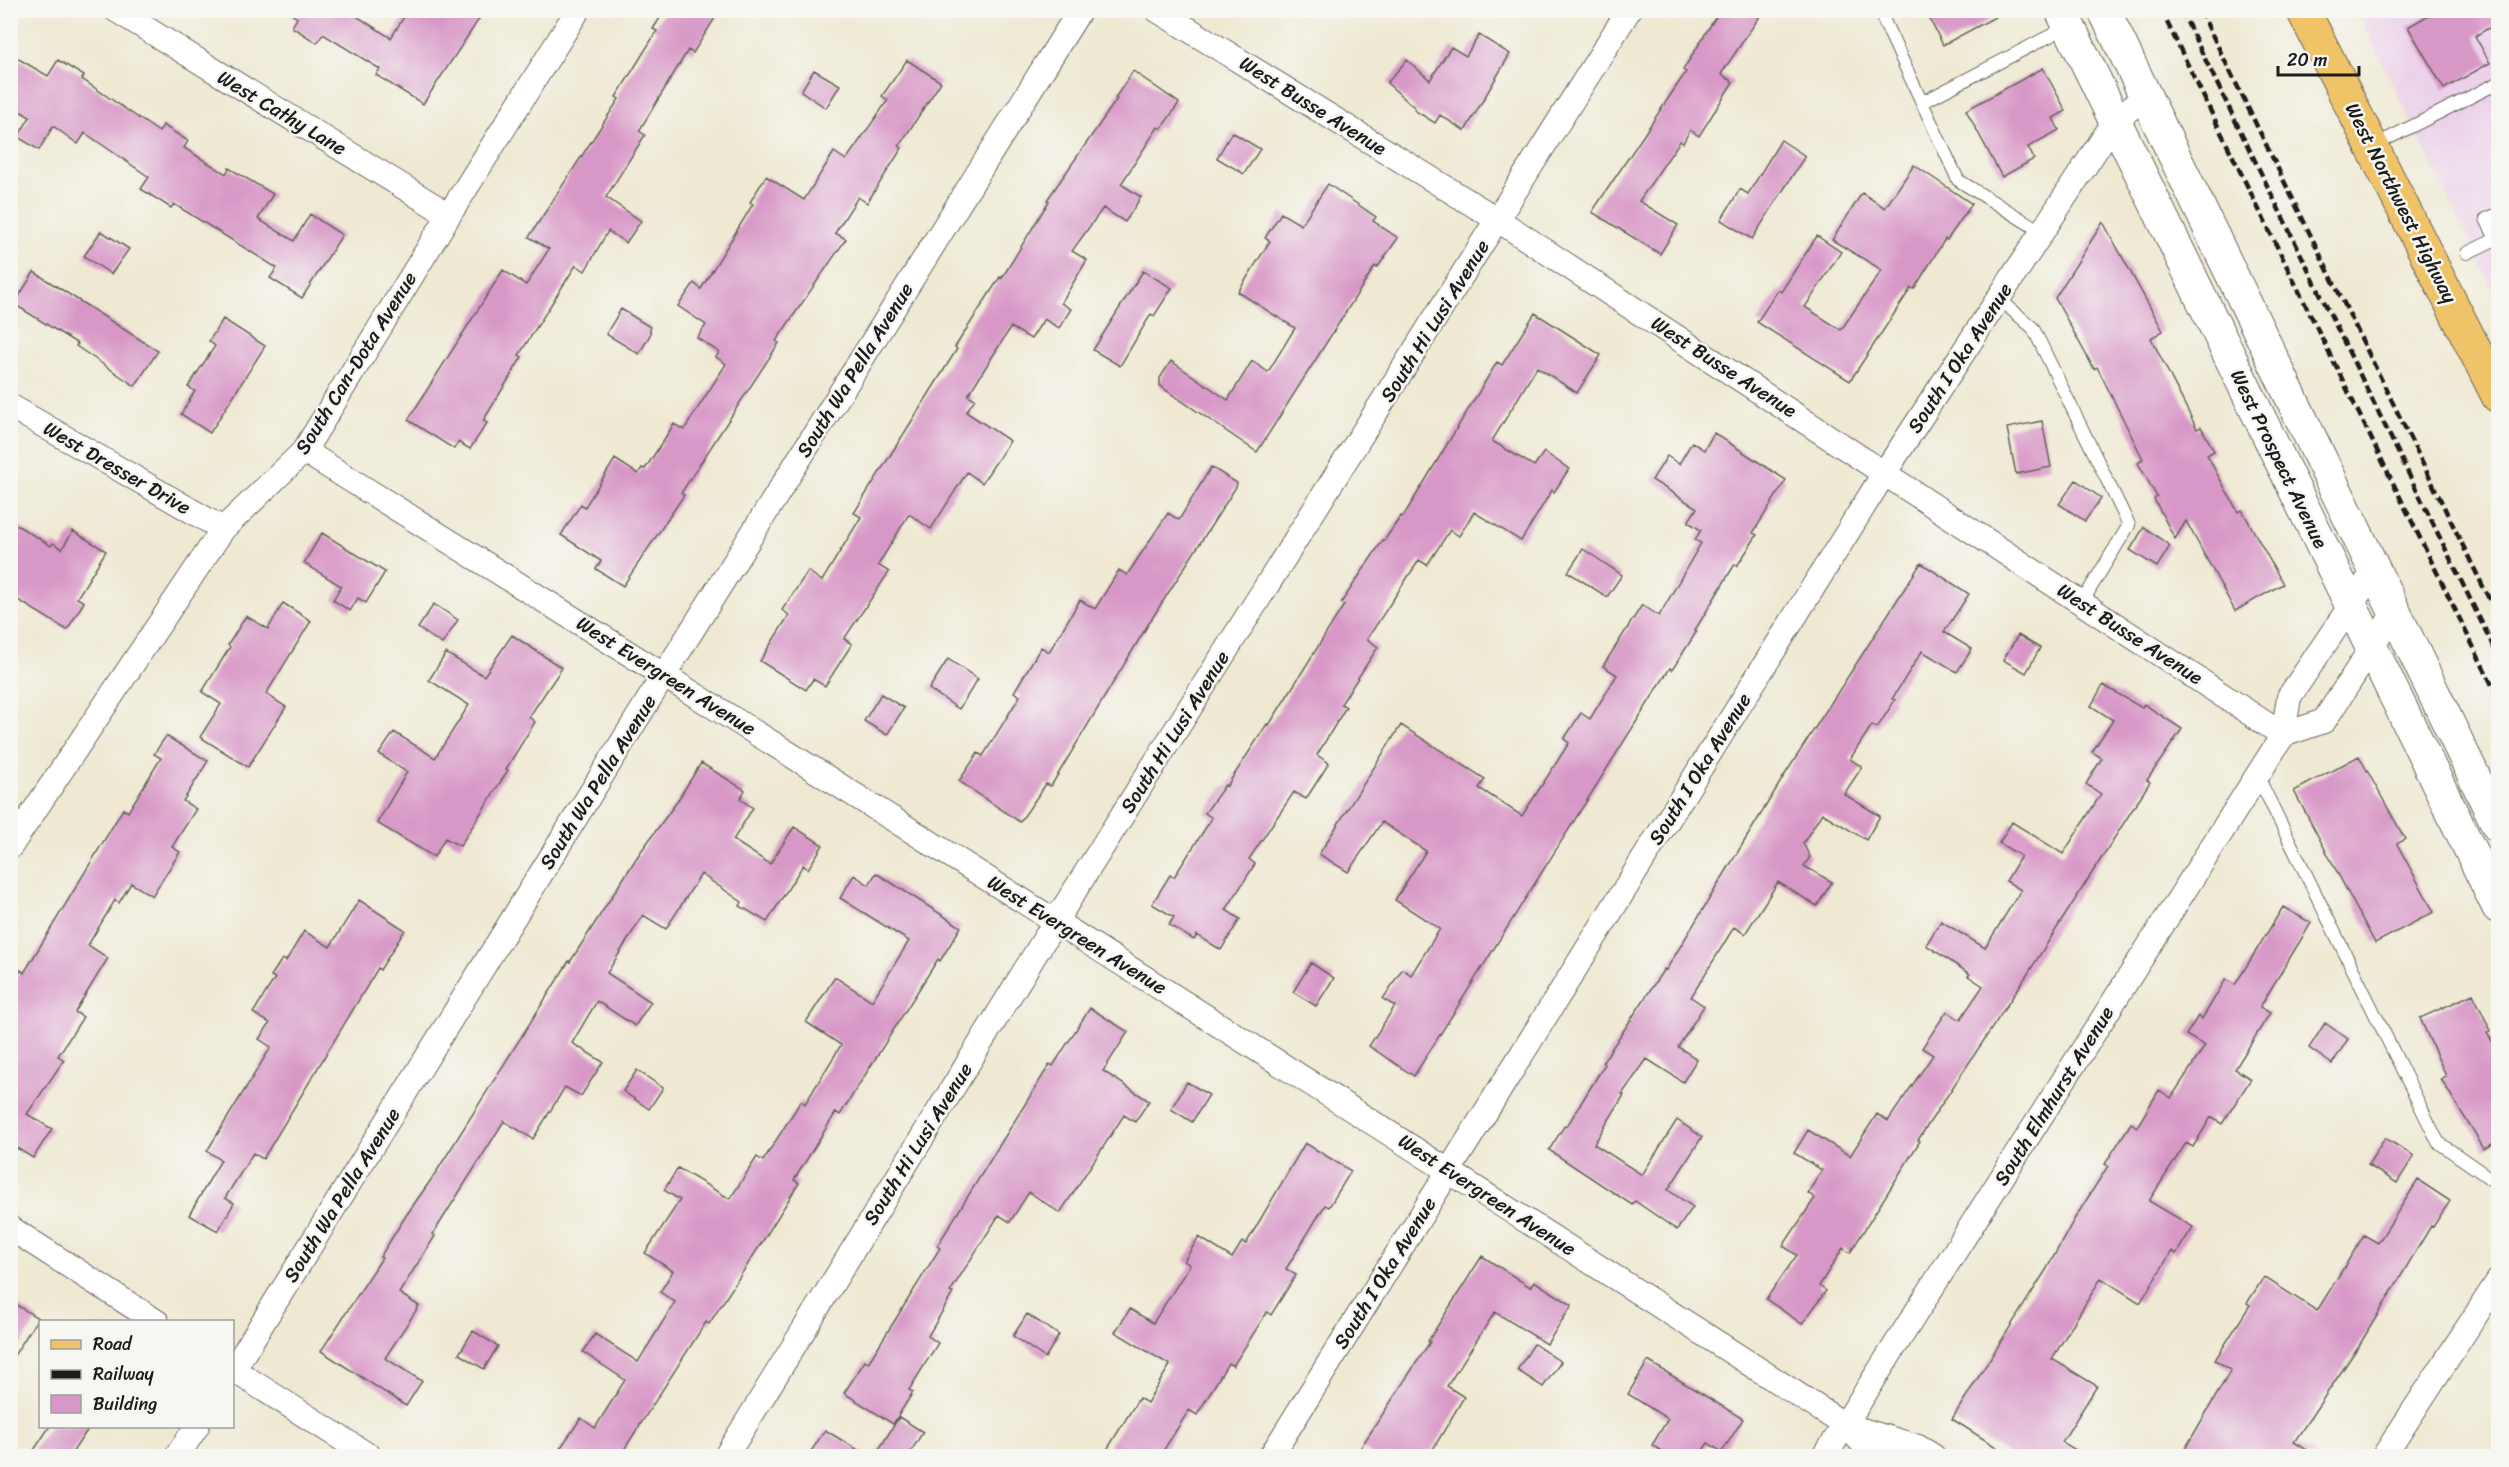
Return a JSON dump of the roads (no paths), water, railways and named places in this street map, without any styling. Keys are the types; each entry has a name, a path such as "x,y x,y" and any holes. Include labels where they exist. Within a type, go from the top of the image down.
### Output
{"main road":[{"name":"West Northwest Highway","path":"2303,10 2372,146 2494,374"}],"street":[{"name":"West Cathy Lane","path":"117,10 449,215"},
{"name":"South Can-Dota Avenue","path":"10,847 223,529 304,451 578,10"},
{"name":"South Wa Pella Avenue","path":"234,1368 1080,10"},
{"name":"West Busse Avenue","path":"1157,10 1498,220 2283,735"},
{"name":"South Hi Lusi Avenue","path":"726,1456 1055,922 1629,10"},
{"name":"West Prospect Avenue","path":"2104,10 2499,826"},
{"name":"West Prospect Avenue","path":"2065,19 2499,907"},
{"name":"South I Oka Avenue","path":"1271,1456 1885,472 2114,122 2146,94"},
{"name":"West Dresser Drive","path":"10,406 223,529"},
{"name":"West Evergreen Avenue","path":"304,451 1449,1170 1845,1425 1875,1456"},
{"name":"South Elmhurst Avenue","path":"1825,1456 2283,735 2289,697 2374,571"},
{"path":"2283,735 2324,721 2394,613"},
{"path":"10,1228 154,1320"},
{"path":"2384,1456 2497,1291"},
{"path":"234,1371 369,1456"},
{"name":"West Evergreen Avenue","path":"1845,1425 1918,1447 1933,1456"},
{"path":"177,1456 196,1428"}],"lane":[{"path":"1879,10 1958,180 2042,231"},
{"path":"1923,102 2065,19"},
{"path":"2372,146 2499,82"},
{"path":"2467,253 2497,238 2486,219 2499,214"},
{"path":"1998,298 2033,328 2129,525 2082,602"},
{"path":"2257,775 2438,1142 2499,1184"}],"railway":[{"path":"2161,10 2498,697"},
{"path":"2181,10 2498,656"},
{"path":"2200,10 2498,617"}]}
